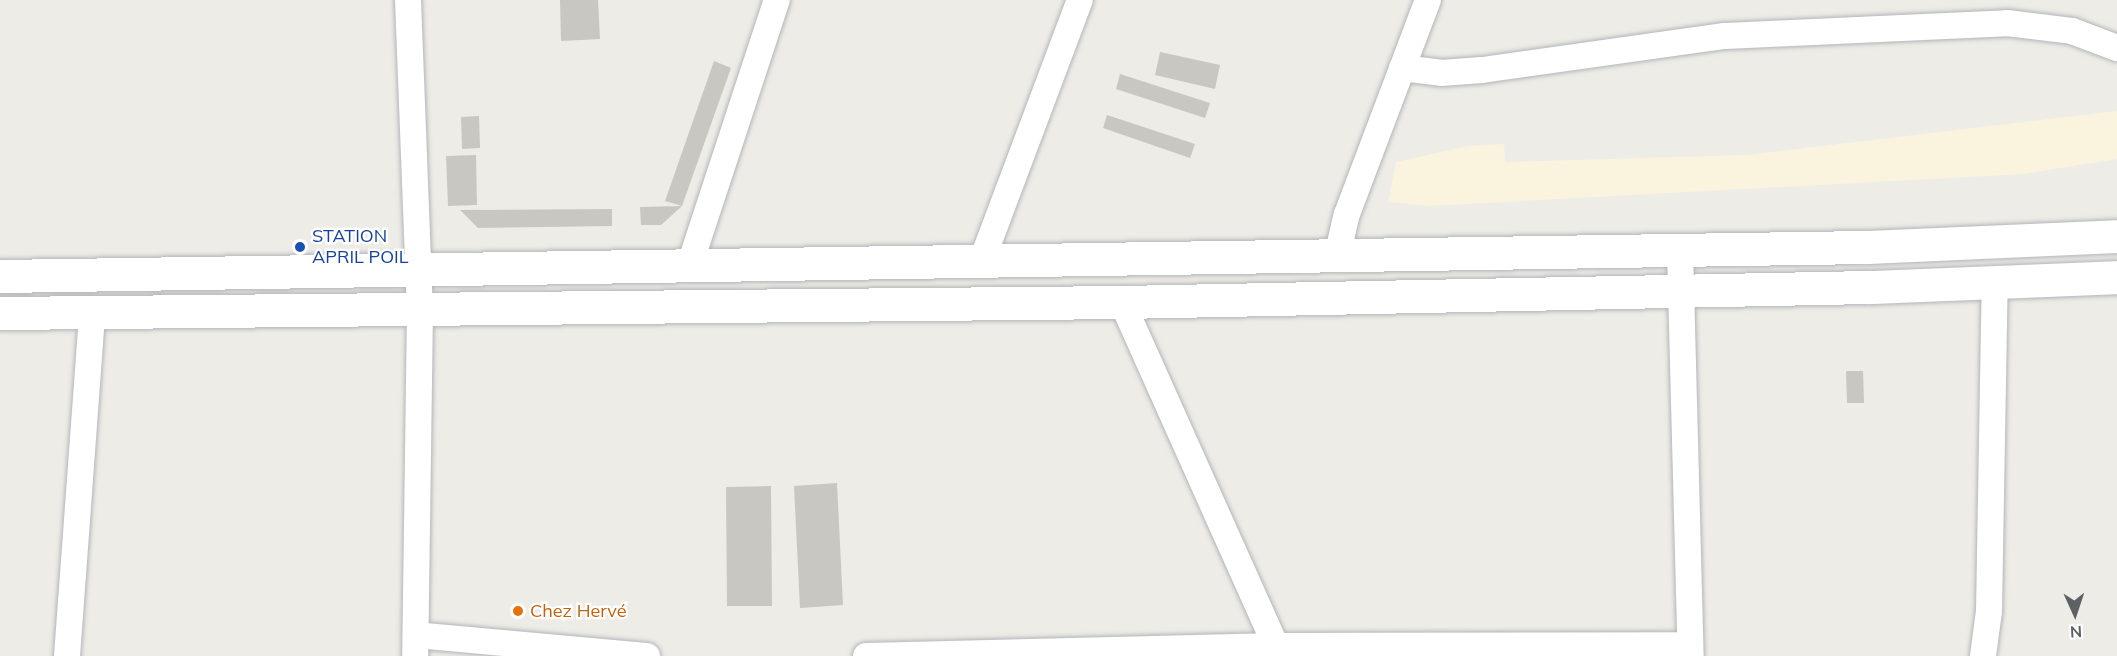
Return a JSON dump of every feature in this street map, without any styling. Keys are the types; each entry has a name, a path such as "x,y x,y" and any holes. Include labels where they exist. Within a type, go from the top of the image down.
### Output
{"street":[{"path":"408,0 420,310 416,646 647,656"},
{"path":"689,267 777,0"},
{"path":"981,263 1080,0"},
{"path":"1338,252 1347,214 1428,0"},
{"path":"1402,68 1441,73 1482,70 1725,36 2007,23 2072,31 2117,48"},
{"path":"0,276 981,263 1338,252 1868,247 2117,236"},
{"path":"866,656 1276,651 1690,651 1680,249"},
{"path":"0,313 1122,302 1680,291 1995,283 2117,277"},
{"path":"1983,656 1989,611 1995,283"},
{"path":"1122,302 1276,651"},
{"path":"67,656 92,312"}],"shaded area":[{"path":"2117,111 2117,159 2023,174 1428,206 1388,202 1396,162 1468,146 1504,144 1505,162 1746,155"}],"building":[{"path":"560,0 598,0 600,39 561,41"},
{"path":"1160,52 1220,65 1215,89 1155,75"},
{"path":"714,61 731,68 682,206 665,201"},
{"path":"1120,74 1210,103 1205,118 1116,89"},
{"path":"1107,115 1195,144 1190,158 1103,128"},
{"path":"479,116 480,148 462,149 461,117"},
{"path":"476,155 477,205 448,206 446,156"},
{"path":"682,206 661,225 641,225 640,207"},
{"path":"612,209 612,226 478,228 460,210"},
{"path":"1846,371 1863,371 1864,403 1847,403"},
{"path":"837,483 843,605 800,608 794,486"},
{"path":"771,486 772,606 727,606 726,487"}],"place":[{"name":"STATION APRIL POIL","path":"300,247"},
{"name":"Chez Hervé","path":"518,611"}]}
